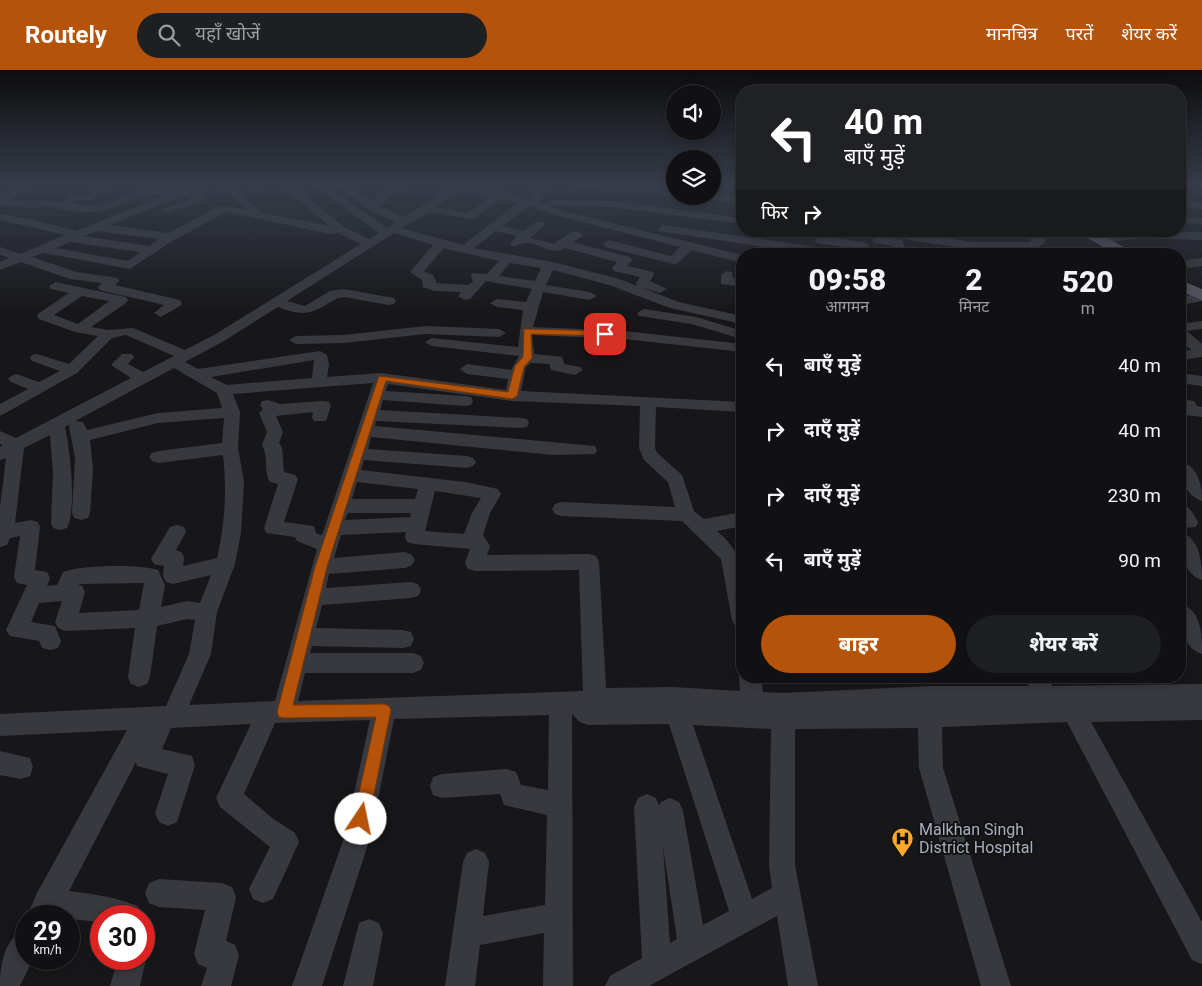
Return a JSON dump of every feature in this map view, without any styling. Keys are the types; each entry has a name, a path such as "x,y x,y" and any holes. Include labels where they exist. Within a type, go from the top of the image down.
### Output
{"main road":[{"path":"1086,237 1109,247"},
{"path":"1092,237 1109,247"},
{"path":"1186,281 1202,289"},
{"path":"1186,287 1202,296"}],"street":[{"path":"45,227 73,236 151,250"},
{"path":"0,266 95,227"},
{"path":"116,227 170,237"},
{"path":"44,249 130,264 170,237 189,227"},
{"path":"313,227 330,230 340,229"},
{"path":"337,227 369,243"},
{"path":"465,249 494,227 511,231 556,248 575,235 674,260 688,246"},
{"path":"511,231 514,227"},
{"path":"490,278 502,258 523,237 525,227"},
{"path":"613,227 736,257"},
{"path":"0,454 180,359 395,228 441,244 502,258 549,265 614,282 675,305 736,319"},
{"path":"772,237 815,248"},
{"path":"777,237 789,241 864,246"},
{"path":"860,237 898,243 900,248"},
{"path":"917,237 925,248"},
{"path":"926,237 971,246 1034,246 1039,242 1038,237"},
{"path":"970,237 971,246"},
{"path":"1109,247 1147,237"},
{"path":"1171,237 1200,244"},
{"path":"441,244 416,272 428,278 428,284 434,287 467,293 474,290 480,282 477,276 590,296"},
{"path":"0,251 75,276 113,281 105,287 175,303 161,313"},
{"path":"572,251 626,260 618,268 648,275 642,283 667,292 736,309"},
{"path":"1186,264 1202,262"},
{"path":"515,328 531,307 538,286 549,265"},
{"path":"726,275 726,281 736,282"},
{"path":"56,286 121,300 97,315 80,329"},
{"path":"80,291 44,316 80,329 108,334 128,331 180,359 198,374 228,384 258,389 320,374"},
{"path":"276,302 299,310 308,310 335,294 344,292 389,301"},
{"path":"1186,300 1202,296"},
{"path":"497,303 531,307"},
{"path":"675,305 691,320"},
{"path":"644,313 691,320 736,334"},
{"path":"474,322 515,328"},
{"path":"1186,329 1202,325"},
{"path":"515,328 526,355"},
{"path":"296,340 344,338 426,330 515,328 624,334 736,347"},
{"path":"426,330 424,337 429,342 557,360 556,367 575,370"},
{"path":"0,411 72,370 108,334"},
{"path":"1186,336 1202,353"},
{"path":"1186,355 1202,353"},
{"path":"198,374 320,354 320,374"},
{"path":"518,400 517,375 519,366 526,355"},
{"path":"127,357 118,365 144,378"},
{"path":"37,358 72,370"},
{"path":"467,369 517,375"},
{"path":"268,370 344,378 382,378 518,400"},
{"path":"228,384 320,374"},
{"path":"263,889 286,842 263,827 229,798 276,712 298,663 321,567 382,378"},
{"path":"16,379 41,388"},
{"path":"1186,387 1202,380"},
{"path":"47,905 200,654 207,612 225,564 232,533 235,481 230,448 232,412 228,384"},
{"path":"258,389 269,406 278,409"},
{"path":"377,396 648,401 736,407"},
{"path":"1186,400 1192,411 1202,412"},
{"path":"648,401 647,448 650,456 676,479 686,514 723,547 730,557 736,588"},
{"path":"320,417 323,406 278,409 267,413 269,423 276,429 276,435 270,444 274,448 276,478 289,479 274,528 307,530 304,536 331,537 417,524"},
{"path":"81,437 158,418 232,412"},
{"path":"73,416 81,437 84,470 81,513"},
{"path":"1186,420 1202,422"},
{"path":"369,423 521,423"},
{"path":"369,423 552,449 589,450"},
{"path":"56,424 62,448 63,466 60,523"},
{"path":"0,437 16,445"},
{"path":"1,536 8,517 16,445"},
{"path":"158,457 230,448"},
{"path":"358,454 467,462"},
{"path":"352,475 492,494 481,513 473,536 480,546 475,563 589,562 590,623 558,804 558,986"},
{"path":"1186,475 1202,494"},
{"path":"428,484 414,537 468,542"},
{"path":"341,506 421,506"},
{"path":"561,509 686,514"},
{"path":"699,527 736,520"},
{"path":"1,536 31,527 24,576 40,578 17,630 48,632 50,641"},
{"path":"178,532 161,559 174,557 173,576 225,564"},
{"path":"1186,548 1202,572"},
{"path":"321,567 405,560"},
{"path":"64,593 70,578 78,576 151,576 154,585 143,638 145,642 139,677"},
{"path":"314,597 411,590"},
{"path":"32,595 75,592 65,622 148,619 188,610 207,612"},
{"path":"1186,621 1202,646"},
{"path":"304,637 403,639"},
{"path":"298,663 413,663"},
{"path":"751,683 753,703"},
{"path":"675,706 782,711 932,707 1055,695 1202,695"},
{"path":"1055,695 1202,950"},
{"path":"932,707 1055,695 1202,709"},
{"path":"0,725 276,712 384,710 577,702 588,714 675,706 753,703 782,711"},
{"path":"675,706 745,918"},
{"path":"932,707 931,768 996,986"},
{"path":"307,986 358,835 384,710"},
{"path":"782,711 782,865 804,986"},
{"path":"161,717 146,758 182,765 168,813"},
{"path":"442,786 507,780 513,796 558,804"},
{"path":"657,966 658,809 692,947"},
{"path":"460,986 476,862"},
{"path":"159,893 222,897 208,954 225,955 216,986"},
{"path":"620,986 787,895"},
{"path":"466,933 558,917"},
{"path":"358,986 369,933"},
{"path":"4,986 15,964"},
{"path":"124,986 129,970"}],"place":[{"name":"Malkhan Singh District Hospital","path":"903,857"}],"route":[{"path":"361,819 384,710 284,712 321,567 382,378 512,396 519,366 527,358 525,352 527,331 605,334"}]}
